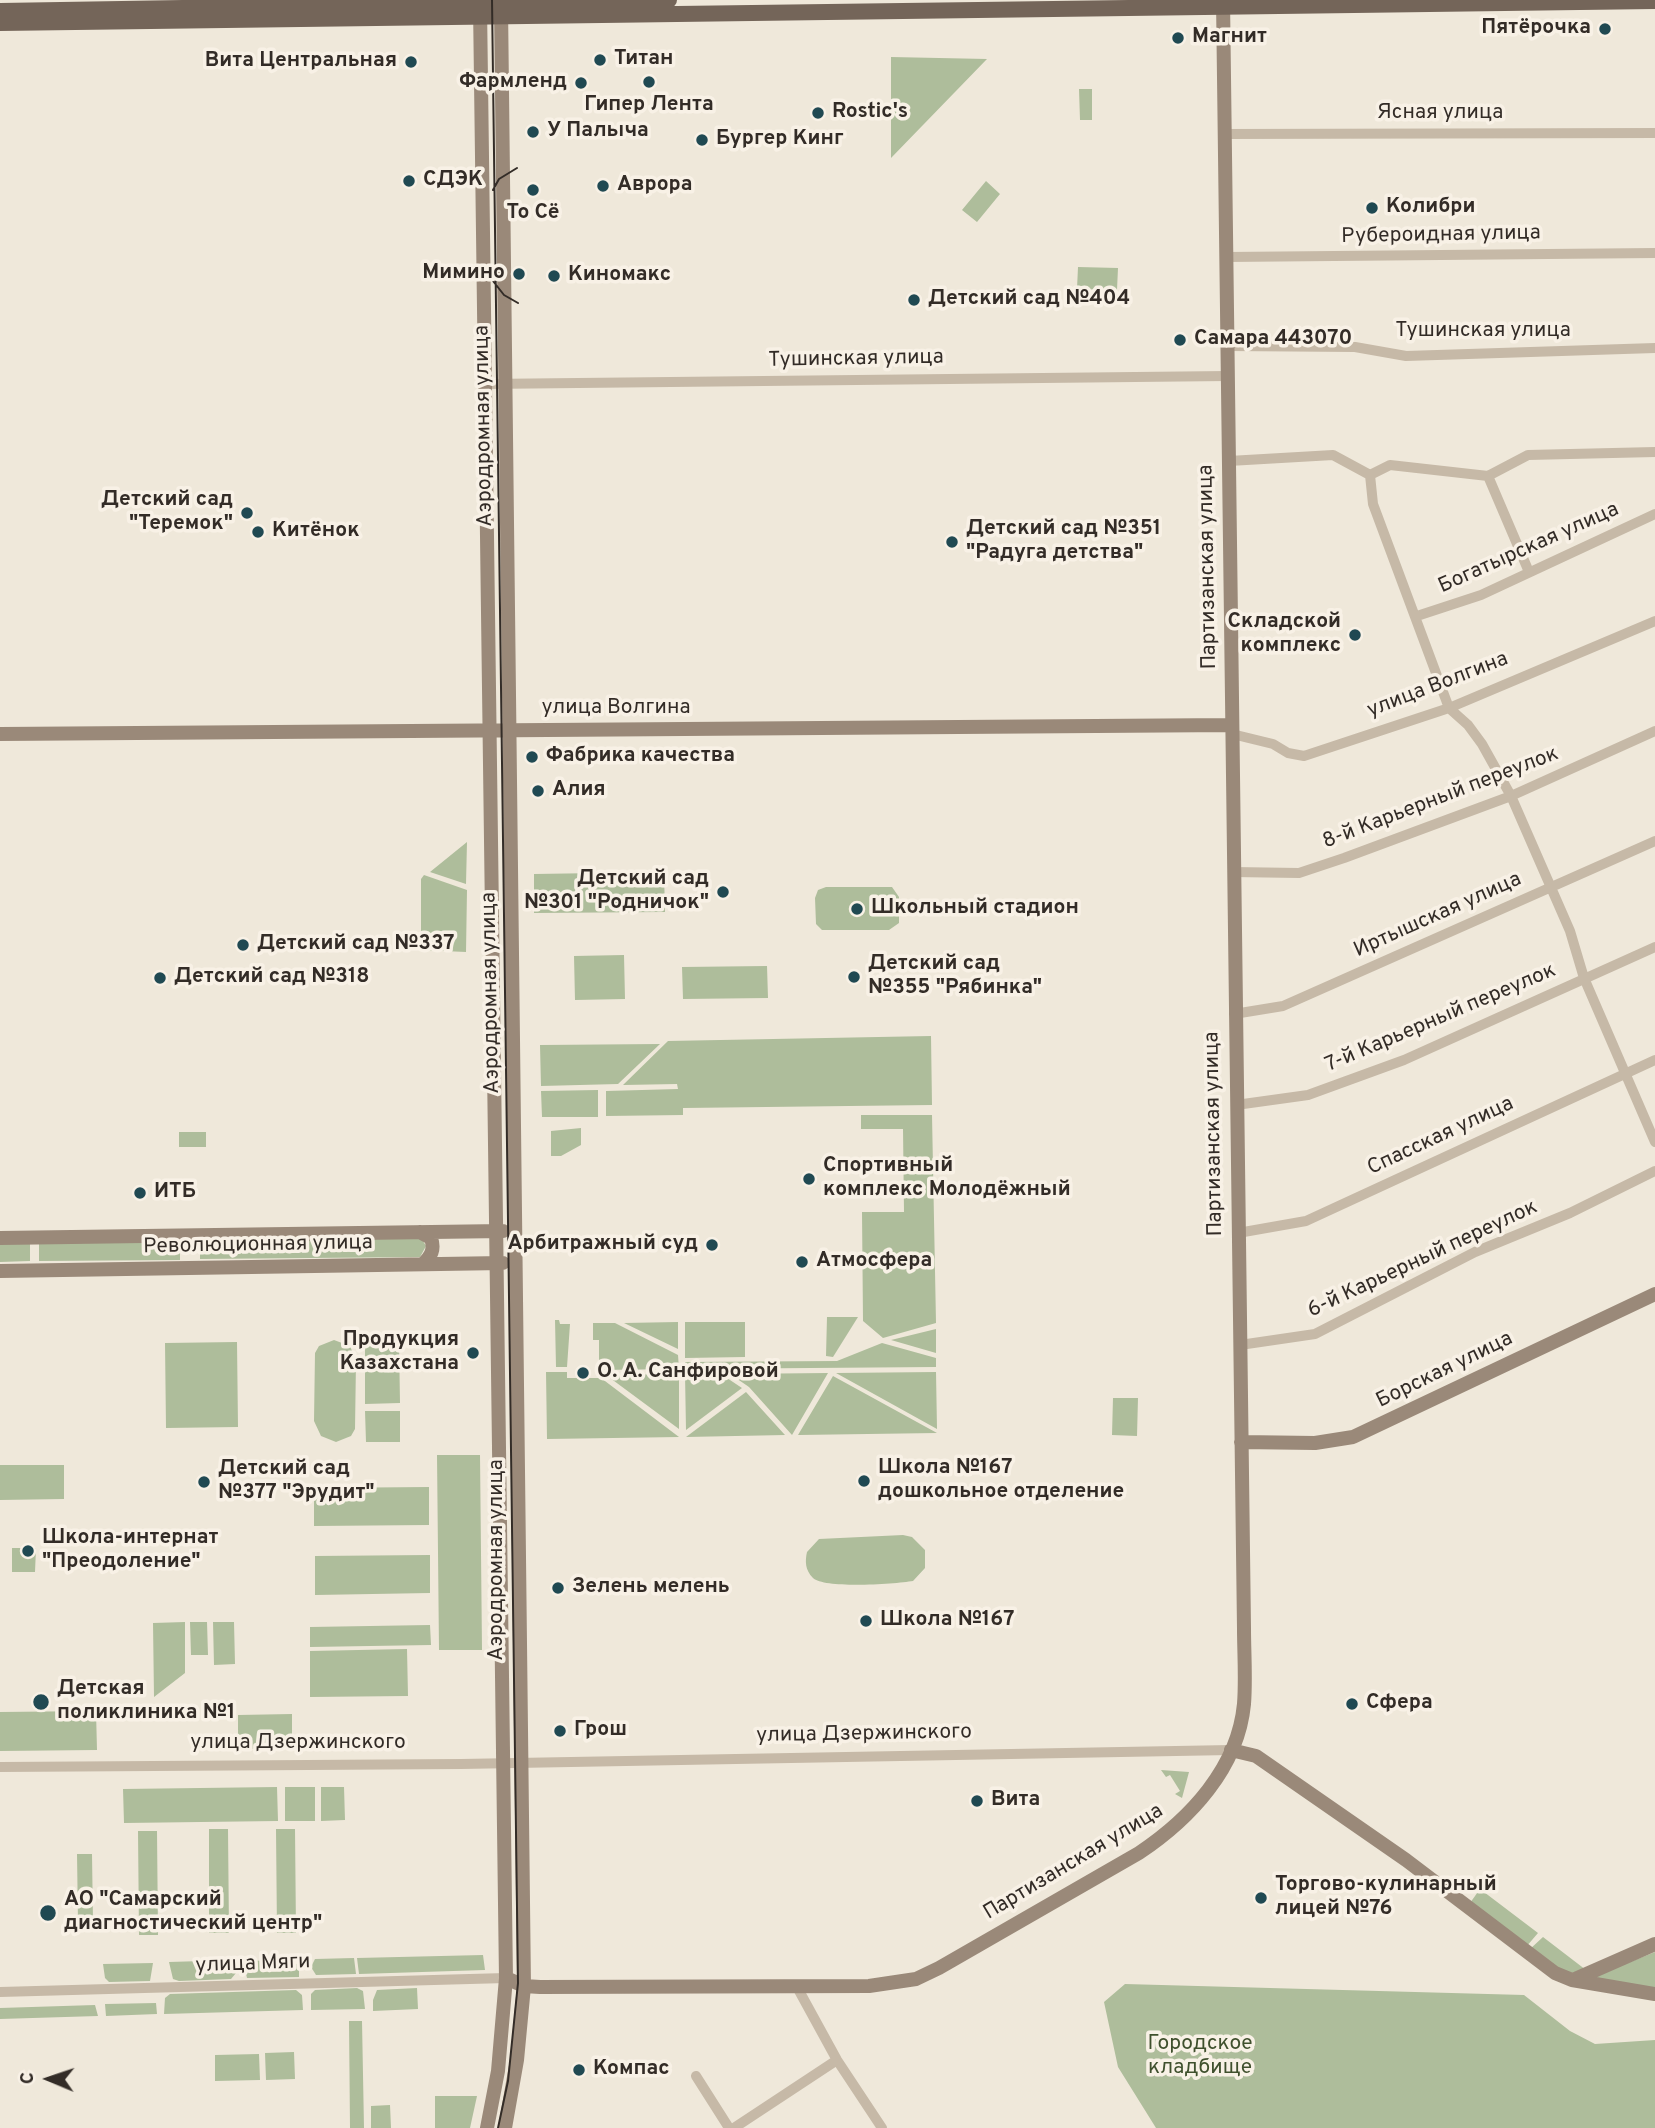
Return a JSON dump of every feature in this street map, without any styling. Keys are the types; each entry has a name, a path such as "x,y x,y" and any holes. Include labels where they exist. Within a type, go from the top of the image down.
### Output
{"main road":[{"path":"0,23 669,0"},
{"path":"501,7 1655,1"},
{"path":"0,11 480,8"}],"street":[{"name":"Партизанская улица","path":"506,1978 524,1986 797,1987 892,1984 939,1968 1139,1853 1171,1831 1211,1787 1231,1750 1244,1702 1223,4"},
{"name":"Аэродромная улица","path":"501,7 524,1986"},
{"name":"Аэродромная улица","path":"480,8 506,1978"},
{"name":"Ясная улица","path":"1225,134 1655,133"},
{"name":"Рубероидная улица","path":"1227,257 1655,253"},
{"name":"Тушинская улица","path":"1228,346 1355,346 1406,356 1655,348"},
{"name":"Тушинская улица","path":"485,384 1228,376"},
{"path":"1370,475 1390,465 1488,476 1528,455 1655,452"},
{"path":"1229,461 1333,455 1370,475"},
{"path":"1370,475 1373,504 1417,616 1449,708 1468,725 1482,744 1511,796 1570,930 1584,978 1655,1142"},
{"path":"1488,476 1529,572"},
{"name":"Богатырская улица","path":"1417,616 1481,595 1655,514"},
{"name":"улица Волгина","path":"0,734 489,730 1232,730 1273,744 1289,753 1304,756 1449,708 1655,621"},
{"name":"8-й Карьерный переулок","path":"1233,872 1299,873 1511,796 1655,731"},
{"name":"Иртышская улица","path":"1234,1014 1283,1006 1655,841"},
{"name":"7-й Карьерный переулок","path":"1236,1105 1308,1096 1404,1060 1655,947"},
{"name":"Спасская улица","path":"1238,1233 1306,1221 1655,1060"},
{"name":"6-й Карьерный переулок","path":"1240,1345 1315,1334 1475,1252 1570,1213 1655,1171"},
{"name":"Революционная улица","path":"0,1238 515,1230"},
{"path":"421,1232 431,1238 433,1246 431,1256 423,1264"},
{"name":"Революционная улица","path":"0,1271 516,1263"},
{"name":"Борская улица","path":"1241,1442 1315,1443 1353,1437 1655,1294"},
{"name":"улица Дзержинского","path":"0,1767 521,1762 1231,1750 1256,1756 1406,1860 1539,1962 1572,1980 1655,1994"},
{"path":"1572,1980 1655,1944"},
{"path":"487,2128 498,2071 506,1978"},
{"name":"улица Мяги","path":"0,1992 506,1978"},
{"path":"505,2128 517,2060 524,1986"},
{"path":"797,1987 837,2060 882,2128"},
{"path":"696,2076 732,2128 837,2060"}],"green space":[{"path":"891,57 987,59 891,158"},
{"path":"1079,89 1092,89 1092,120 1080,120"},
{"path":"986,181 1000,194 977,222 962,210"},
{"path":"1078,267 1118,268 1117,290 1077,289"},
{"path":"467,842 466,884 430,872"},
{"path":"664,872 665,912 534,913 534,874"},
{"path":"424,875 467,890 466,952 421,950 421,879"},
{"name":"Школьный стадион","path":"826,887 892,887 899,897 899,923 889,930 822,930 816,924 815,898 818,890"},
{"path":"624,955 625,999 575,1000 574,956"},
{"path":"767,966 768,998 683,999 682,967"},
{"path":"931,1036 932,1105 683,1108 683,1115 606,1116 606,1091 678,1089 677,1084 623,1085 668,1041"},
{"path":"660,1044 618,1084 541,1086 540,1045"},
{"path":"598,1090 598,1117 542,1117 541,1091"},
{"path":"861,1115 932,1115 936,1323 883,1338 863,1321 862,1212 904,1212 903,1129 861,1129"},
{"path":"581,1128 581,1145 561,1156 551,1156 551,1131"},
{"path":"179,1132 206,1132 206,1147 179,1147"},
{"path":"420,1236 426,1246 420,1257 200,1259 200,1240"},
{"path":"180,1239 180,1260 39,1261 39,1241"},
{"path":"0,1241 30,1241 30,1261 0,1262"},
{"path":"827,1317 858,1317 833,1357 826,1356"},
{"path":"555,1320 559,1320 560,1324 570,1324 567,1367 556,1367"},
{"path":"678,1322 678,1349 624,1323"},
{"path":"685,1322 745,1322 745,1357 685,1358"},
{"path":"593,1323 615,1323 678,1355 679,1369 599,1370 599,1340 593,1340"},
{"path":"936,1329 936,1353 891,1340"},
{"path":"334,1340 350,1346 356,1361 355,1429 351,1436 336,1442 321,1436 314,1421 315,1353 319,1346"},
{"path":"365,1341 399,1341 400,1403 365,1404"},
{"path":"237,1342 238,1427 166,1428 165,1343"},
{"path":"882,1343 936,1358 936,1367 685,1369 685,1362 837,1361"},
{"path":"546,1372 567,1372 567,1378 601,1378 679,1437 547,1439"},
{"path":"936,1372 937,1429 836,1373"},
{"path":"828,1373 792,1435 749,1387 730,1374"},
{"path":"679,1374 679,1429 606,1375"},
{"path":"685,1374 721,1374 742,1388 686,1430"},
{"path":"833,1376 937,1433 798,1435"},
{"path":"746,1392 785,1435 686,1437"},
{"path":"1113,1398 1138,1398 1137,1436 1112,1435"},
{"path":"365,1411 400,1411 400,1442 366,1442"},
{"path":"437,1455 480,1455 482,1650 439,1650"},
{"path":"0,1465 64,1465 64,1499 0,1500"},
{"path":"429,1487 429,1525 314,1526 314,1488"},
{"path":"903,1535 912,1537 925,1550 925,1568 913,1581 831,1584 813,1578 807,1569 807,1552 819,1539"},
{"path":"12,1548 36,1548 35,1572 12,1572"},
{"path":"430,1555 430,1593 315,1595 315,1556"},
{"path":"185,1622 185,1673 154,1697 153,1623"},
{"path":"190,1622 207,1622 208,1655 191,1655"},
{"path":"213,1622 234,1622 235,1664 214,1665"},
{"path":"430,1625 431,1645 310,1647 310,1627"},
{"path":"407,1649 408,1696 310,1697 310,1651"},
{"path":"96,1711 97,1750 0,1751 0,1712"},
{"path":"292,1714 292,1748 238,1749 238,1715"},
{"path":"1161,1770 1189,1772 1182,1798 1175,1794 1180,1791 1170,1775 1166,1777"},
{"path":"277,1787 278,1821 124,1823 123,1789"},
{"path":"285,1787 315,1787 315,1821 285,1821"},
{"path":"321,1787 344,1787 345,1820 321,1821"},
{"path":"209,1829 228,1829 229,1933 209,1933"},
{"path":"276,1829 295,1829 296,1933 277,1933"},
{"path":"138,1831 157,1831 158,1935 139,1935"},
{"path":"77,1854 92,1854 93,1922 78,1922"},
{"path":"1480,1889 1538,1933 1526,1947 1470,1903"},
{"path":"1543,1937 1586,1970 1567,1974 1529,1950"},
{"path":"1655,1952 1655,1989 1588,1979"},
{"path":"483,1955 485,1970 359,1974 357,1958"},
{"path":"354,1958 356,1974 316,1975 311,1967 315,1959"},
{"path":"236,1960 236,1973 231,1979 179,1981 173,1979 169,1962"},
{"path":"285,1960 286,1964 299,1964 299,1977 247,1978 243,1961"},
{"path":"153,1963 150,1981 109,1982 105,1978 103,1964"},
{"name":"Городское кладбище","path":"1125,1984 1524,1995 1570,2031 1595,2044 1655,2040 1655,2128 1156,2128 1118,2067 1104,2002"},
{"path":"357,1988 363,1991 365,2009 311,2010 311,1994 315,1990"},
{"path":"417,1988 418,2009 373,2011 377,1990"},
{"path":"296,1990 302,1995 303,2010 164,2014 165,1998 170,1994"},
{"path":"156,2003 157,2014 106,2016 105,2004"},
{"path":"95,2005 98,2016 0,2019 0,2008"},
{"path":"349,2021 362,2021 364,2128 350,2128"},
{"path":"294,2052 295,2079 266,2080 265,2053"},
{"path":"259,2054 260,2080 215,2081 215,2055"},
{"path":"435,2096 477,2096 470,2128 435,2128"},
{"path":"390,2105 391,2128 371,2128 371,2106"}],"tram line":[{"path":"492,0 518,1983 508,2081 498,2128"},
{"path":"493,190 499,179 517,168"},
{"path":"493,281 504,295 518,303"}],"place":[{"name":"Пятёрочка","path":"1605,29"},
{"name":"Магнит","path":"1178,38"},
{"name":"Титан","path":"600,60"},
{"name":"Вита Центральная","path":"411,62"},
{"name":"Гипер Лента","path":"649,82"},
{"name":"Фармленд","path":"581,83"},
{"name":"Rostic's","path":"818,113"},
{"name":"У Палыча","path":"533,132"},
{"name":"Бургер Кинг","path":"702,140"},
{"name":"СДЭК","path":"409,181"},
{"name":"Аврора","path":"603,186"},
{"name":"То Сё","path":"533,190"},
{"name":"Колибри","path":"1372,208"},
{"name":"Мимино","path":"519,274"},
{"name":"Киномакс","path":"554,276"},
{"name":"Детский сад №404","path":"914,300"},
{"name":"Самара 443070","path":"1180,340"},
{"name":"Детский сад \"Теремок\"","path":"247,513"},
{"name":"Китёнок","path":"258,532"},
{"name":"Детский сад №351 \"Радуга детства\"","path":"952,542"},
{"name":"Складской комплекс","path":"1355,635"},
{"name":"Фабрика качества","path":"532,757"},
{"name":"Алия","path":"538,791"},
{"name":"Детский сад №301 \"Родничок\"","path":"723,892"},
{"name":"Школьный стадион","path":"857,909"},
{"name":"Детский сад №337","path":"243,945"},
{"name":"Детский сад №355 \"Рябинка\"","path":"854,977"},
{"name":"Детский сад №318","path":"160,978"},
{"name":"Спортивный комплекс Молодёжный","path":"809,1179"},
{"name":"ИТБ","path":"140,1193"},
{"name":"Арбитражный суд","path":"712,1245"},
{"name":"Атмосфера","path":"802,1262"},
{"name":"Продукция Казахстана","path":"473,1353"},
{"name":"О. А. Санфировой","path":"583,1373"},
{"name":"Школа №167 дошкольное отделение","path":"864,1481"},
{"name":"Детский сад №377 \"Эрудит\"","path":"204,1482"},
{"name":"Школа-интернат \"Преодоление\"","path":"28,1551"},
{"name":"Зелень мелень","path":"558,1588"},
{"name":"Школа №167","path":"866,1621"},
{"name":"Детская поликлиника №1","path":"41,1702"},
{"name":"Сфера","path":"1352,1704"},
{"name":"Грош","path":"560,1731"},
{"name":"Вита","path":"977,1801"},
{"name":"Торгово-кулинарный лицей №76","path":"1261,1898"},
{"name":"АО \"Самарский диагностический центр\"","path":"48,1913"},
{"name":"Компас","path":"579,2070"}]}
